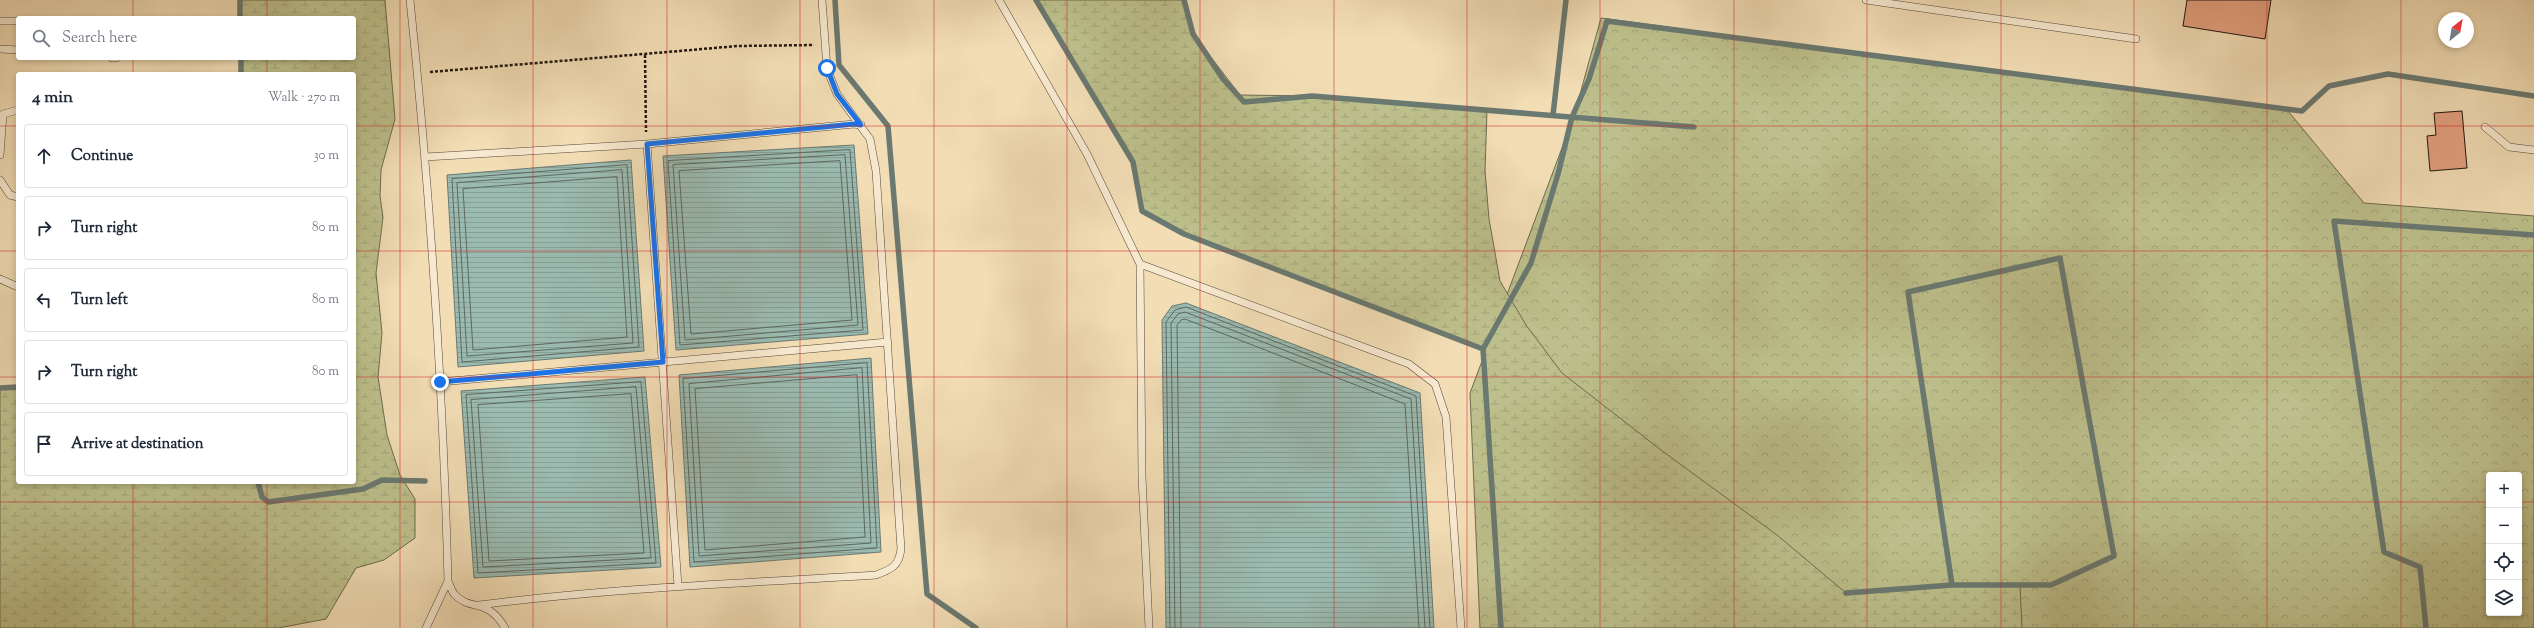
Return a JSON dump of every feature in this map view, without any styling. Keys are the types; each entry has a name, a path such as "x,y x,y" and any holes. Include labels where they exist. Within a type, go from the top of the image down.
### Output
{"lane":[{"path":"410,0 425,157 440,382 445,460 448,581 454,595 489,608 505,628"},
{"path":"479,605 530,598 678,586 876,575 893,568 900,561 901,549 876,171 870,139 837,94 827,68 824,45 822,0"},
{"path":"999,0 1087,154 1140,264 1142,476 1148,628"},
{"path":"1866,0 2136,39"},
{"path":"0,21 16,21"},
{"path":"0,49 16,50"},
{"path":"0,155 3,114 16,111"},
{"path":"425,157 647,144 854,124 861,125"},
{"path":"2486,127 2509,147 2534,150"},
{"path":"647,144 678,586"},
{"path":"0,180 10,195 16,196"},
{"path":"1140,264 1409,364 1435,384 1446,417 1461,628"},
{"path":"0,279 16,286"},
{"path":"440,382 888,342"},
{"path":"426,628 448,581"}],"path":[{"path":"418,73 738,46 824,45"},
{"path":"644,55 644,105 647,144"}],"green space":[{"path":"240,0 385,0 395,119 381,170 380,196 383,217 376,273 382,333 378,377 387,435 400,475 415,499 415,538 384,560 356,568 326,619 278,628 0,628 0,388 16,387 16,484 356,484 356,72 241,72 241,60 356,60 356,16 240,16"},
{"path":"1036,0 1184,0 1193,34 1240,95 1312,96 1487,110 1485,171 1489,219 1500,281 1526,325 1562,373 1661,450 1777,535 1846,593 1952,585 2020,585 2022,628 1501,628 1483,349 1184,234 1142,211 1133,162"},
{"path":"1601,18 2288,111 2364,203 2534,216 2534,628 1480,628 1470,393 1574,116"}],"water":[{"path":"854,145 868,334 676,350 663,156"},
{"path":"631,160 644,351 458,367 447,175"},
{"path":"1186,303 1420,393 1434,628 1166,628 1162,320 1172,306"},
{"path":"871,358 881,552 690,567 679,375"},
{"path":"645,377 661,567 474,578 461,391"}],"building":[{"path":"2187,0 2271,0 2265,39 2183,26"},
{"path":"2462,111 2467,168 2430,171 2427,136 2436,135 2434,113"}],"waterway":[{"path":"240,0 240,16"},
{"path":"835,0 839,65 888,126 927,594 976,628"},
{"path":"1036,0 1133,162 1142,211 1184,234 1483,349"},
{"path":"1184,0 1193,34 1223,79 1244,102 1312,96 1694,127"},
{"path":"1553,115 1566,0"},
{"path":"1501,628 1483,349 1531,263 1558,174 1572,117 1589,79 1607,21 2302,111 2329,86 2388,74 2534,96"},
{"path":"241,60 241,72"},
{"path":"2426,628 2420,567 2384,552 2334,221 2534,235"},
{"path":"1846,593 1952,585 2051,585 2114,556 2060,258 1908,292 1952,585"},
{"path":"0,388 16,387"},
{"path":"259,484 262,497 268,502 363,489 382,480 425,481"}],"route":[{"path":"440,382 663,362 647,144 817,129 854,124 861,125 837,94 827,68"}]}
